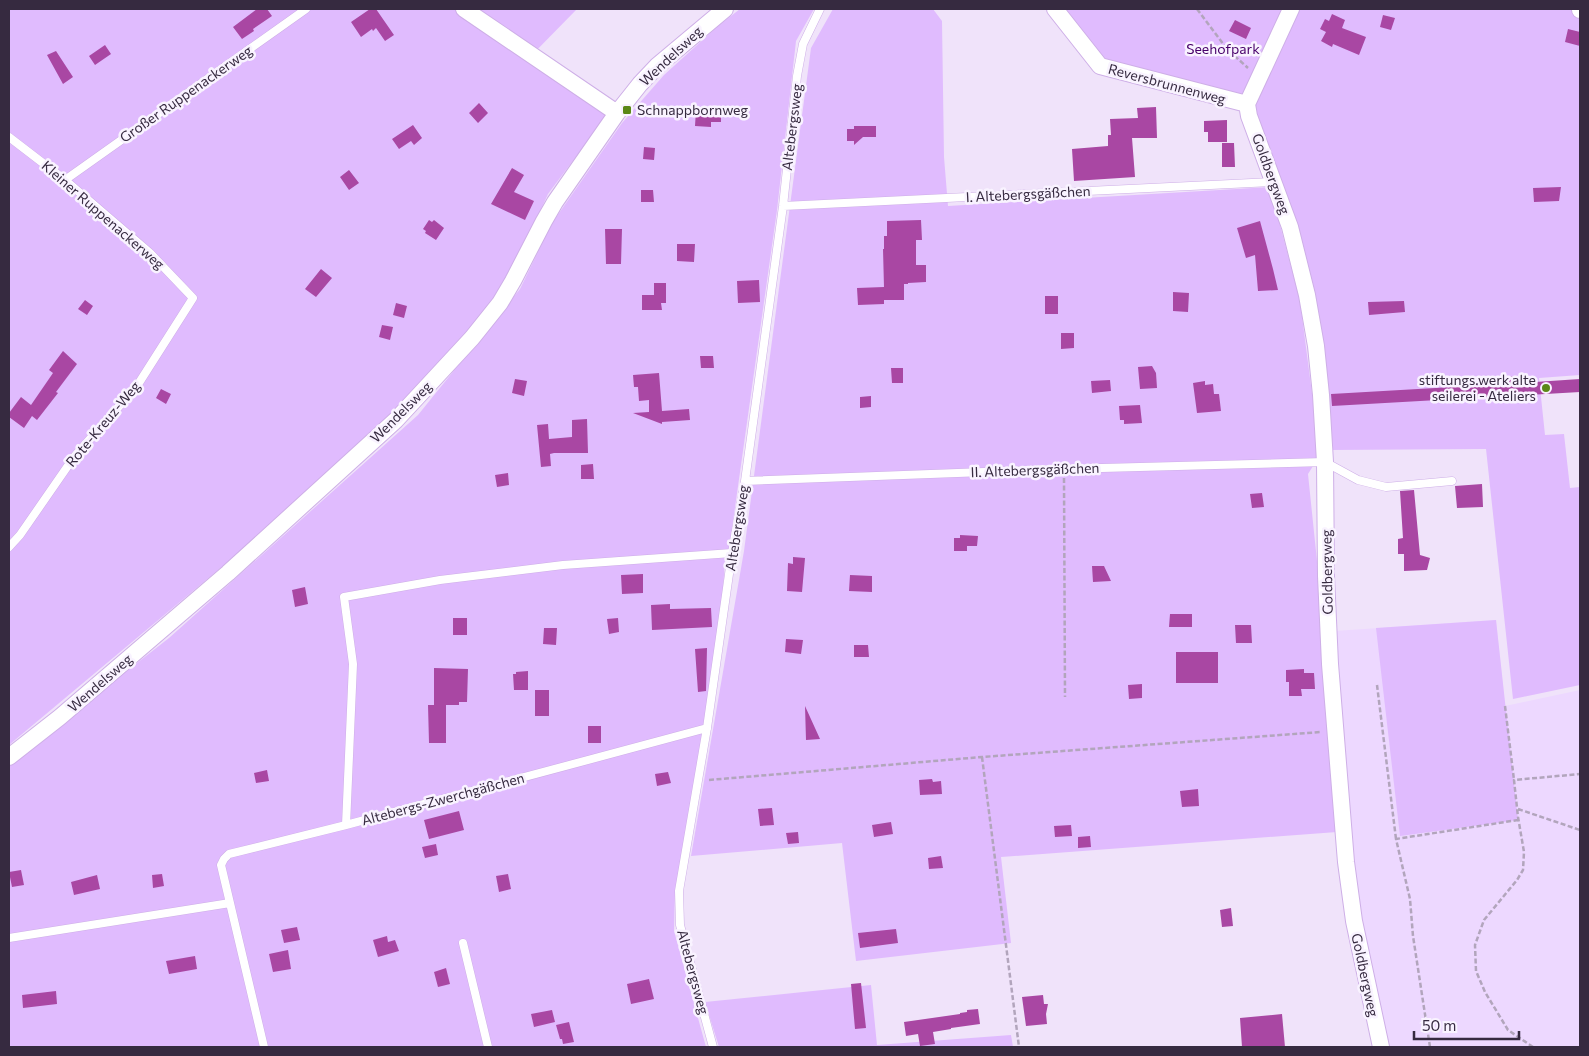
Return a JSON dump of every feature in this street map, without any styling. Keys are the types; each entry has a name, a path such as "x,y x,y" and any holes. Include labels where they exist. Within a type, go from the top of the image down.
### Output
{"street":[{"path":"464,9 618,114"},
{"name":"Wendelsweg","path":"9,757 60,717 228,573 396,420 472,338 500,303 555,202 618,114 657,66 725,9"},
{"name":"Reversbrunnenweg","path":"1055,9 1100,66 1247,104"},
{"path":"1247,104 1291,9"},
{"name":"Goldbergweg","path":"1247,104 1249,116 1290,227 1307,295 1318,366 1326,462 1326,576 1335,732 1346,862 1354,921 1381,1047"}],"lane":[{"name":"Großer Ruppenackerweg","path":"65,180 306,9"},
{"name":"Altebergsweg","path":"713,1047 680,924 679,891 707,728 732,553 745,481 800,60 804,44 820,9"},
{"name":"Kleiner Ruppenackerweg","path":"9,137 65,180 150,253 193,298"},
{"name":"I. Altebergsgäßchen","path":"782,206 1274,182"},
{"name":"Rote-Kreuz-Weg","path":"9,547 20,535 74,457 137,386 193,298"},
{"name":"II. Altebergsgäßchen","path":"745,481 1064,469 1326,462"},
{"path":"1326,462 1358,480 1386,487 1452,481"},
{"path":"346,825 353,664 344,596 440,580 563,565 732,553"},
{"name":"Altebergs-Zwerchgäßchen","path":"264,1047 221,865 229,854 346,825 707,728"},
{"path":"9,938 230,903"},
{"path":"463,943 488,1047"}],"path":[{"path":"1197,9 1227,49 1259,78"},
{"path":"1064,469 1066,697"},
{"path":"1377,685 1396,839 1410,898 1413,936 1430,1047"},
{"path":"1505,706 1518,820 1524,852 1523,870 1484,920 1475,945 1476,971 1485,992 1508,1030 1533,1047"},
{"path":"698,781 982,757 1335,732"},
{"path":"982,757 1019,1047"},
{"path":"1514,780 1580,774"},
{"path":"1517,809 1580,830"},
{"path":"1396,839 1518,820"}],"shaded area":[{"path":"1496,620 1505,706 1580,690 1580,1047 1386,1047 1358,922 1335,631"}],"green space":[{"path":"9,9 577,9 528,59 608,114 548,194 510,277 484,313 388,417 266,530 9,745"},
{"path":"740,9 814,9 796,41 777,210 729,550 725,559 720,639 704,747 675,892 674,931 706,1047 9,1047 9,763 169,638 418,415 520,289 552,223 622,123 664,75 718,26"},
{"path":"833,9 933,9 942,21 944,157 948,206 1270,187 1300,301 1320,455 1308,474 1323,619 1337,832 1001,857 1011,943 856,961 842,843 691,856 744,551 811,48"},
{"name":"Seehofpark","path":"1063,9 1286,9 1248,95 1226,93 1100,57"},
{"path":"1297,9 1580,9 1580,375 1539,378 1545,435 1564,434 1570,488 1580,487 1580,685 1513,699 1486,449 1329,450 1319,348 1251,102"},
{"path":"1496,620 1518,820 1400,836 1376,628"},
{"path":"871,985 877,1045 1011,1035 1013,1047 719,1047 705,1002"}],"building":[{"path":"257,9 267,9 272,16 242,39 233,27"},
{"path":"370,9 376,9 394,35 385,41 376,28 361,37 351,22"},
{"path":"1332,14 1345,20 1342,28 1366,37 1359,55 1333,44 1332,47 1321,41 1326,32 1320,29 1325,19 1329,21"},
{"path":"1383,15 1395,18 1391,30 1380,27"},
{"path":"1235,20 1251,28 1246,39 1229,31"},
{"path":"1568,29 1580,32 1580,46 1565,42"},
{"path":"105,45 111,54 95,65 89,56"},
{"path":"56,51 73,77 63,84 47,55"},
{"path":"479,103 488,113 478,123 469,113"},
{"path":"1156,107 1157,138 1132,138 1135,177 1074,181 1072,149 1108,146 1108,135 1111,135 1110,119 1138,118 1137,108"},
{"path":"696,110 721,111 721,122 711,122 711,127 695,126"},
{"path":"1227,120 1227,142 1208,142 1208,132 1204,132 1204,121"},
{"path":"413,125 422,138 414,145 411,141 399,149 392,139"},
{"path":"854,126 876,126 876,137 863,137 854,145 854,141 847,141 847,129 854,129"},
{"path":"1222,143 1234,143 1235,167 1222,167"},
{"path":"644,147 655,148 654,160 643,159"},
{"path":"512,168 524,175 514,192 534,201 525,220 491,204"},
{"path":"349,170 359,183 349,190 340,177"},
{"path":"1561,187 1559,201 1534,202 1533,188"},
{"path":"641,190 653,190 654,202 641,202"},
{"path":"429,220 432,222 434,220 444,228 436,240 425,233 426,231 423,229"},
{"path":"921,220 922,240 916,240 916,265 926,265 926,282 904,284 904,300 884,300 884,304 858,305 857,288 884,287 883,249 884,236 887,236 887,221"},
{"path":"1260,221 1278,290 1258,291 1255,255 1246,258 1237,228"},
{"path":"605,229 622,229 621,264 606,264"},
{"path":"677,244 695,244 694,262 677,261"},
{"path":"321,269 332,278 316,297 305,289"},
{"path":"759,280 760,302 738,303 737,281"},
{"path":"654,283 666,283 666,303 661,303 662,310 642,310 642,295 654,295"},
{"path":"1173,292 1189,293 1188,312 1173,311"},
{"path":"1045,296 1058,296 1058,314 1045,314"},
{"path":"85,300 93,306 87,315 78,309"},
{"path":"1404,301 1405,312 1369,315 1368,302"},
{"path":"396,303 407,306 404,318 393,315"},
{"path":"382,325 393,327 390,340 379,337"},
{"path":"1061,333 1074,333 1074,348 1061,349"},
{"path":"63,351 77,364 37,420 32,416 24,428 9,417 9,413 21,397 31,405 53,373 49,370"},
{"path":"700,356 713,356 714,368 701,368"},
{"path":"1152,366 1156,373 1157,388 1140,389 1138,367"},
{"path":"891,368 903,368 903,383 892,383"},
{"path":"659,373 662,411 689,409 690,420 662,422 662,424 633,413 649,412 649,400 639,401 638,387 634,387 633,375"},
{"path":"1519,376 1519,383 1580,379 1580,392 1332,406 1331,394 1505,384 1505,377"},
{"path":"515,379 527,381 524,396 512,393"},
{"path":"1110,380 1111,391 1092,393 1091,381"},
{"path":"1205,381 1205,385 1213,384 1214,394 1219,394 1221,411 1197,413 1193,383"},
{"path":"161,389 171,394 166,404 156,398"},
{"path":"871,396 871,407 860,408 860,397"},
{"path":"1140,405 1142,423 1124,424 1124,420 1120,420 1119,406"},
{"path":"587,419 588,453 550,454 551,466 541,467 537,425 548,424 549,439 572,437 572,420"},
{"path":"593,464 594,479 581,479 581,465"},
{"path":"508,473 509,485 497,487 495,475"},
{"path":"1482,484 1483,507 1457,508 1455,486"},
{"path":"1414,490 1420,555 1430,558 1427,570 1404,571 1404,554 1398,554 1398,539 1403,538 1400,491"},
{"path":"1262,493 1264,507 1252,508 1250,494"},
{"path":"960,535 978,536 977,546 967,546 967,551 954,551 954,538 960,538"},
{"path":"793,557 805,558 802,592 787,591 788,563 793,564"},
{"path":"1092,566 1104,566 1111,581 1093,582"},
{"path":"643,574 643,593 622,594 621,575"},
{"path":"850,575 872,576 872,592 849,591"},
{"path":"305,587 308,604 295,607 292,590"},
{"path":"670,604 670,609 711,608 712,627 652,630 651,605"},
{"path":"1170,614 1192,614 1192,627 1169,627"},
{"path":"453,618 467,618 467,635 453,635"},
{"path":"618,618 619,632 609,634 607,619"},
{"path":"1235,625 1251,625 1252,643 1236,643"},
{"path":"544,628 557,628 556,645 543,644"},
{"path":"786,639 803,640 801,654 785,652"},
{"path":"854,645 868,645 869,657 854,657"},
{"path":"707,648 706,691 698,692 695,649"},
{"path":"1176,652 1218,652 1218,683 1176,683"},
{"path":"434,668 468,669 467,702 459,702 459,705 446,705 446,743 429,743 428,705 434,705"},
{"path":"1304,669 1304,673 1314,673 1315,689 1301,689 1302,696 1289,696 1289,682 1286,682 1286,670"},
{"path":"528,671 528,690 514,690 513,674"},
{"path":"1142,684 1142,698 1129,699 1128,685"},
{"path":"535,690 549,690 549,716 535,716"},
{"path":"805,706 820,739 806,740"},
{"path":"588,726 601,726 601,743 588,743"},
{"path":"267,770 269,781 256,783 254,773"},
{"path":"668,772 671,783 657,786 655,774"},
{"path":"932,779 933,782 941,781 942,794 920,795 919,780"},
{"path":"1198,789 1199,806 1182,807 1180,791"},
{"path":"772,808 774,825 760,826 758,809"},
{"path":"459,811 464,830 429,839 424,820"},
{"path":"891,822 893,834 874,837 872,825"},
{"path":"1071,825 1072,836 1055,837 1054,826"},
{"path":"798,832 799,843 788,844 786,833"},
{"path":"1090,836 1091,847 1078,848 1078,837"},
{"path":"436,844 438,855 425,858 422,847"},
{"path":"941,856 943,868 929,869 928,858"},
{"path":"21,870 24,885 12,887 9,872"},
{"path":"162,874 164,886 153,888 152,875"},
{"path":"508,874 511,889 499,892 496,876"},
{"path":"97,875 100,889 74,895 71,882"},
{"path":"1231,908 1233,926 1222,927 1220,910"},
{"path":"297,927 300,940 284,943 281,930"},
{"path":"896,929 898,943 860,948 858,933"},
{"path":"387,936 388,942 395,940 399,951 378,957 373,940"},
{"path":"288,950 291,969 273,972 269,954"},
{"path":"195,956 197,969 169,974 166,961"},
{"path":"446,968 450,984 438,987 434,972"},
{"path":"649,979 654,999 631,1004 627,984"},
{"path":"861,983 866,1028 855,1029 851,984"},
{"path":"56,991 57,1004 23,1008 22,995"},
{"path":"1043,995 1044,1004 1048,1004 1047,1024 1026,1026 1022,997"},
{"path":"978,1009 980,1024 933,1032 935,1044 920,1046 918,1034 906,1036 904,1022 960,1014 967,1012 967,1010"},
{"path":"552,1010 555,1022 534,1027 531,1014"},
{"path":"1282,1014 1285,1047 1242,1047 1240,1018"},
{"path":"569,1022 574,1042 563,1044 556,1025"}],"place":[{"name":"Schnappbornweg","path":"627,110"},
{"name":"stiftungs.werk alte seilerei - Ateliers","path":"1546,388"}]}
